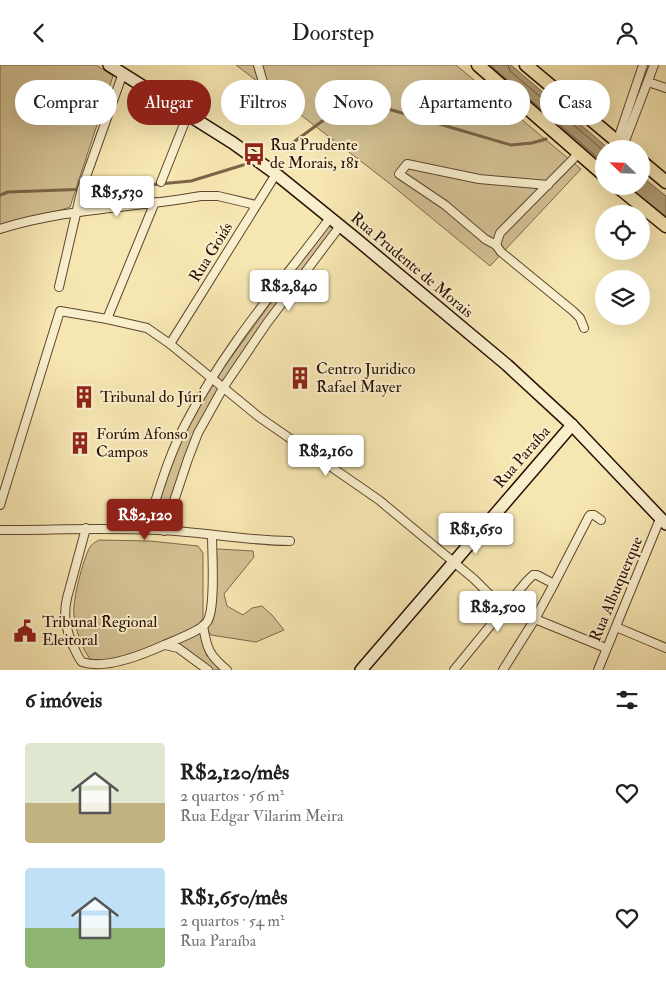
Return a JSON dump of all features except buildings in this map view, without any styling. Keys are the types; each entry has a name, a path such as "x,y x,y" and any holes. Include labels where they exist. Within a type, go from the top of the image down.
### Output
{"main road":[{"path":"478,65 595,167"},
{"path":"526,65 541,70 616,140"},
{"path":"650,169 666,182"},
{"path":"628,195 666,226"}],"street":[{"name":"Rua Prudente de Morais","path":"109,65 134,80"},
{"path":"258,65 262,80"},
{"path":"623,140 642,65"},
{"path":"624,140 654,65"},
{"path":"59,287 82,188 123,73"},
{"path":"648,81 666,88"},
{"path":"161,182 183,125"},
{"name":"Rua Prudente de Morais","path":"206,125 276,174 507,365 572,425 663,522"},
{"path":"496,245 500,233 579,153"},
{"path":"548,185 479,179 407,164 399,174 431,194 485,239 496,245 501,252 573,311 580,318 584,328"},
{"name":"Rua Goiás","path":"170,344 276,174"},
{"path":"0,229 29,220 76,211 201,196 218,196 256,205"},
{"path":"107,319 155,202"},
{"path":"146,530 172,454 185,424 211,378 330,218"},
{"path":"164,531 198,433 223,387 272,316 340,226"},
{"path":"0,505 60,311 107,319 147,328 170,344 276,430 379,500 504,608"},
{"name":"Rua Paraíba","path":"361,670 572,425"},
{"path":"502,670 536,619 588,518 590,515 594,515 600,520"},
{"name":"Rua Albuquerque","path":"598,670 606,648 663,522"},
{"path":"86,528 65,608 67,631 82,666 94,668 113,669 165,645 203,626 207,622 211,613 212,535"},
{"path":"0,530 86,528 146,530 266,541 290,541"},
{"path":"454,670 526,582 535,575 554,584"},
{"path":"536,619 606,648"},
{"path":"203,626 212,656 227,670"},
{"path":"616,627 666,648"},
{"path":"165,645 178,648 208,670"}],"shaded area":[{"path":"0,65 96,65 113,76 112,80 15,80 15,125 97,125 70,207 0,231"},
{"path":"236,65 456,65 474,80 401,80 401,125 528,125 581,169 490,266 389,183 305,118 305,80 255,80"},
{"path":"330,222 336,227 222,384 216,378"},
{"path":"213,381 220,388 163,528 150,528 177,449"},
{"path":"99,540 150,541 198,546 203,553 203,617 199,625 121,663 93,662 80,640 74,609 76,591 84,561 90,547"},
{"path":"218,549 253,551 254,557 224,594 227,606 243,615 252,608 262,606 284,630 256,642 211,635 207,629 214,551"},
{"path":"200,631 207,656 224,670 213,670 195,656 173,643"}],"water":[{"path":"482,65 511,65 528,80 499,80"},
{"path":"530,81 540,90 540,115 530,106"},
{"path":"552,125 581,125 598,140 595,140 595,162"},
{"path":"650,183 666,196 666,219 650,205 635,195 650,195"}],"waterway":[{"path":"287,147 336,111 355,103 378,106 511,145 532,143 546,139"},
{"path":"0,195 8,192 117,188 191,181 253,162"}],"place":[{"name":"Rua Prudente de Morais, 181","path":"254,154"},
{"name":"Centro Juridico Rafael Mayer","path":"300,378"},
{"name":"Tribunal do Júri","path":"84,397"},
{"name":"Forúm Afonso Campos","path":"80,443"},
{"name":"Tribunal Regional Eleitoral","path":"25,631"}]}
